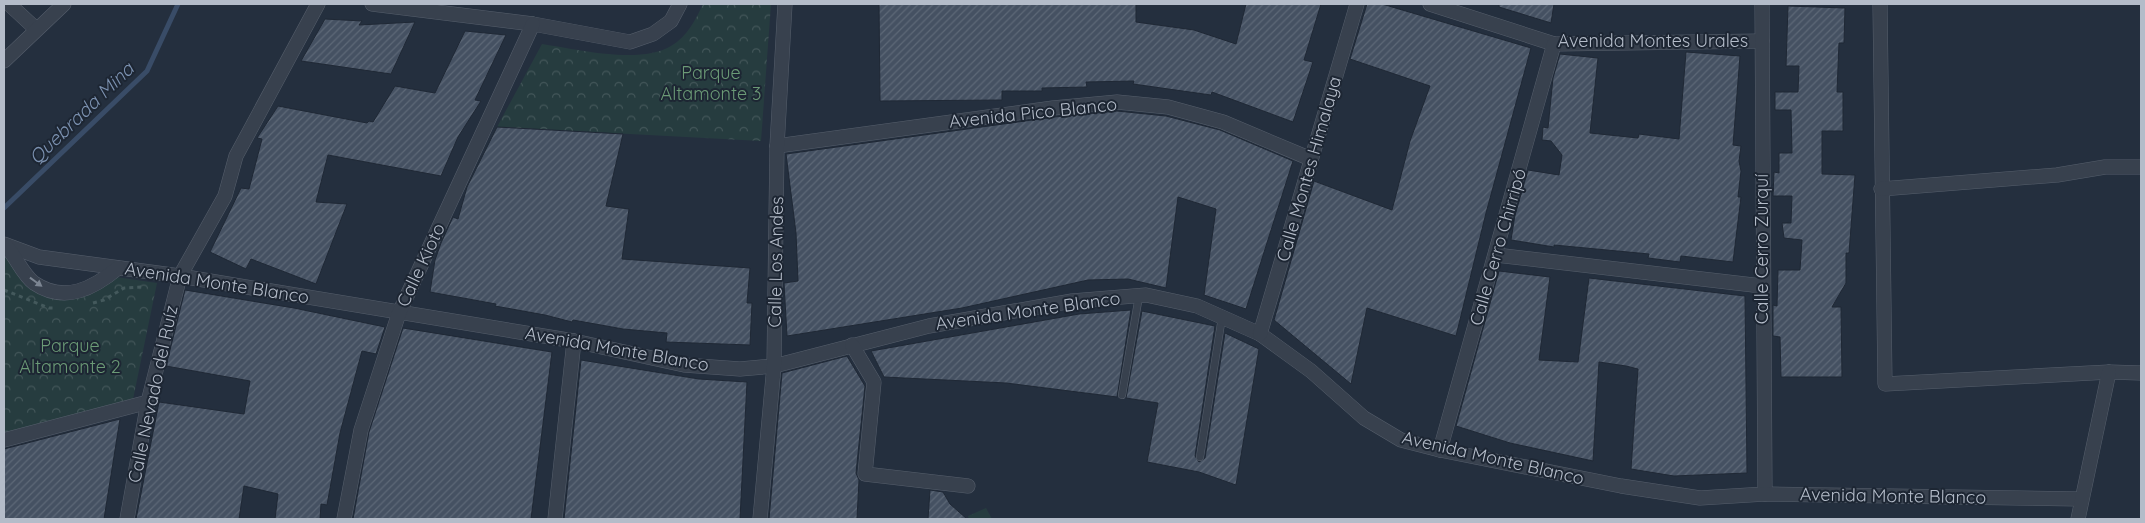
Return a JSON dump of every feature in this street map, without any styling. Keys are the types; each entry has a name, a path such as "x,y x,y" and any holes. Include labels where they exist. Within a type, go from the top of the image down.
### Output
{"street":[{"path":"9,4 36,29"},
{"path":"4,61 64,4"},
{"name":"Calle Nevado del Ruíz","path":"127,519 148,402 180,276 225,196 236,156 318,4"},
{"path":"372,4 533,24 630,42 653,34 671,20 680,4"},
{"name":"Calle Los Andes","path":"760,519 774,366 777,146 785,4"},
{"name":"Calle Montes Himalaya","path":"1260,334 1358,4"},
{"name":"Avenida Montes Urales","path":"1430,4 1554,44 1762,41"},
{"name":"Calle Cerro Zurquí","path":"1762,4 1762,286 1765,494"},
{"path":"1880,4 1885,384 2109,372 2141,373"},
{"name":"Calle Kioto","path":"344,519 361,430 399,313 533,24"},
{"name":"Calle Cerro Chirripó","path":"1440,450 1554,44"},
{"name":"Avenida Pico Blanco","path":"777,146 1053,108 1117,102 1168,107 1223,122 1311,159"},
{"path":"1881,189 2057,175 2105,167 2141,167"},
{"path":"5,245 33,282 60,292 81,291 96,285 118,268"},
{"name":"Avenida Monte Blanco","path":"5,245 69,254 102,265 118,268 180,276 574,341 684,365 740,369 774,366 929,326 1072,301 1139,296 1197,306 1260,334 1311,371 1364,418 1401,440 1440,450 1621,486 1700,498 1765,494 2081,499"},
{"path":"1496,255 1762,286"},
{"path":"555,519 574,341"},
{"path":"852,345 874,382 865,474 968,486"},
{"path":"2078,519 2109,372"},
{"path":"4,440 148,402"}],"lane":[{"path":"1122,395 1139,296"},
{"path":"1200,457 1222,316"}],"green space":[{"name":"Parque Altamonte 3","path":"703,4 771,4 761,141 497,127 542,44 608,54 626,55 658,52 682,38 694,22"},
{"name":"Parque Altamonte 2","path":"4,246 33,282 56,291 109,276 157,283 131,409 4,440"},
{"path":"986,508 992,519 969,519 968,516"}],"building":[{"path":"879,4 1136,4 1136,22 1194,30 1236,44 1246,4 1321,4 1304,60 1313,62 1293,122 1212,92 1211,95 1133,84 1134,81 1086,82 1087,87 1042,88 1042,91 1002,91 1002,100 880,101"},
{"path":"1367,4 1382,4 1531,48 1486,213 1456,336 1367,308 1351,384 1274,320 1314,181 1392,210 1410,141 1430,86 1350,59"},
{"path":"1499,4 1554,4 1551,23 1499,7"},
{"path":"1788,6 1845,8 1844,43 1839,43 1837,92 1843,92 1843,131 1822,131 1822,174 1855,175 1849,253 1846,253 1846,283 1832,307 1841,307 1842,377 1781,377 1780,337 1773,336 1773,305 1777,306 1778,270 1800,270 1802,240 1784,238 1782,223 1791,223 1792,196 1773,196 1774,172 1779,173 1779,153 1792,153 1791,110 1775,110 1775,92 1798,92 1799,66 1786,66"},
{"path":"325,19 362,21 359,25 415,22 391,74 301,61"},
{"path":"465,31 506,35 475,100 481,101 458,137 441,176 328,155 316,202 347,204 316,284 251,259 246,269 210,252 241,188 249,189 262,139 257,138 278,106 367,123 369,121 373,122 395,86 435,93"},
{"path":"1686,52 1740,56 1733,145 1741,146 1738,197 1741,197 1733,262 1681,256 1680,262 1648,258 1649,254 1554,245 1554,247 1511,240 1515,215 1528,170 1559,175 1562,155 1551,141 1542,140 1543,127 1548,128 1553,78 1560,54 1598,58 1590,133 1638,138 1639,134 1679,139"},
{"path":"1117,111 1166,116 1220,130 1293,161 1246,309 1204,295 1216,209 1178,197 1166,288 1128,279 1088,280 962,308 787,336 784,283 798,281 796,233 786,154 1054,117"},
{"path":"497,127 623,134 606,206 629,209 622,259 750,268 747,303 752,303 750,345 666,342 667,333 623,329 573,320 572,322 495,306 496,304 430,292 435,260 441,243 453,217 458,219 467,187"},
{"path":"1499,271 1550,277 1539,360 1578,362 1589,278 1745,296 1747,473 1674,476 1631,469 1638,369 1626,366 1599,362 1593,461 1510,443 1456,426"},
{"path":"185,290 294,308 385,327 376,354 362,351 340,433 327,505 321,504 320,519 275,519 278,494 244,486 239,519 136,519 159,402 244,414 250,381 166,366"},
{"path":"1131,310 1117,397 1006,383 884,377 871,351 1079,314"},
{"path":"1142,311 1215,326 1195,456 1199,462 1205,458 1225,333 1259,349 1236,485 1199,472 1147,462 1158,403 1126,398"},
{"path":"403,328 552,352 531,519 353,519 369,432"},
{"path":"847,356 865,386 856,473 859,480 857,519 769,519 782,373"},
{"path":"581,360 699,379 747,382 740,519 564,519"},
{"path":"120,419 104,519 4,519 4,449"},
{"path":"930,490 943,492 950,504 967,519 928,519"}],"waterway":[{"name":"Quebrada Mina","path":"4,208 147,71 178,4"}]}
